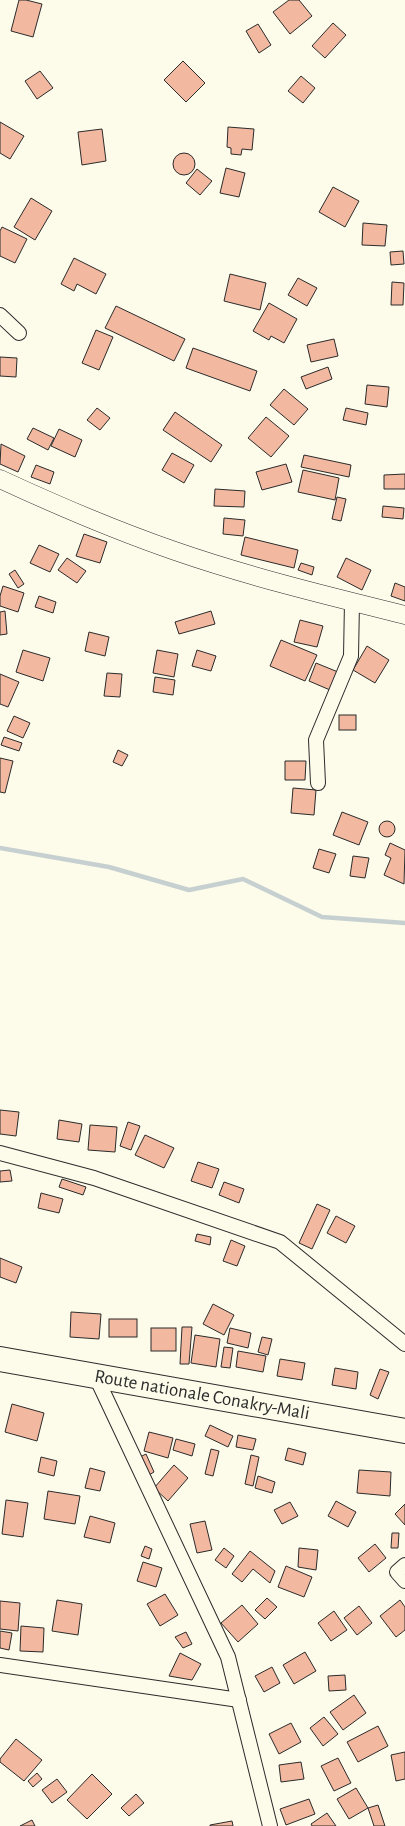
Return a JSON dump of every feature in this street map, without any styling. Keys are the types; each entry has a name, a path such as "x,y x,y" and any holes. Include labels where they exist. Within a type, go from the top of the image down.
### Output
{"highway":[{"name":"Route nationale Conakry-Mali","path":"0,1359 405,1430"}],"street":[{"path":"0,315 19,333"},
{"path":"0,479 49,501 175,551 320,595 405,615"},
{"path":"318,783 316,740 351,656 352,602"},
{"path":"0,1153 94,1178 280,1242 405,1344"},
{"path":"96,1376 228,1657 270,1826"},
{"path":"405,1565 397,1572 405,1581"},
{"path":"0,1665 239,1700"}],"building":[{"path":"19,0 42,4 33,37 11,31"},
{"path":"289,0 299,0 312,16 290,34 273,12"},
{"path":"333,23 346,35 325,58 312,46"},
{"path":"258,24 271,45 259,53 246,31"},
{"path":"183,61 205,83 186,102 164,80"},
{"path":"40,71 53,88 37,99 25,81"},
{"path":"301,76 315,88 303,103 288,91"},
{"path":"0,122 24,136 10,159 0,153"},
{"path":"228,127 254,129 252,150 242,149 241,155 231,154 231,148 227,147"},
{"path":"102,129 106,161 82,165 78,132"},
{"path":"180,153 188,153 195,160 195,168 188,175 180,175 173,168 173,160"},
{"path":"226,168 245,173 239,197 220,193"},
{"path":"197,169 212,181 200,195 186,183"},
{"path":"333,187 359,201 345,227 319,212"},
{"path":"31,198 52,211 35,240 14,227"},
{"path":"363,223 387,225 385,246 362,245"},
{"path":"2,227 27,239 15,263 0,256 0,231"},
{"path":"403,251 404,264 391,265 390,252"},
{"path":"74,258 106,274 96,294 77,284 74,291 61,284"},
{"path":"230,274 266,283 260,310 224,301"},
{"path":"298,278 317,288 307,306 288,295"},
{"path":"392,282 404,283 403,305 391,305"},
{"path":"269,303 297,319 284,343 271,336 269,340 253,331"},
{"path":"116,306 185,339 174,361 105,328"},
{"path":"96,330 113,337 99,370 82,363"},
{"path":"334,339 338,356 311,362 307,345"},
{"path":"193,348 257,371 250,391 186,368"},
{"path":"0,357 17,358 16,377 0,376"},
{"path":"328,367 332,379 306,389 301,377"},
{"path":"367,385 389,387 387,407 365,404"},
{"path":"284,389 308,409 294,425 270,405"},
{"path":"97,408 110,418 100,430 87,420"},
{"path":"346,408 368,413 366,425 343,420"},
{"path":"175,412 222,445 211,462 163,430"},
{"path":"266,417 289,436 271,457 248,438"},
{"path":"33,428 54,438 48,450 27,439"},
{"path":"59,429 82,440 75,457 51,446"},
{"path":"1,444 25,456 18,472 0,464"},
{"path":"172,453 194,465 184,483 162,470"},
{"path":"304,455 351,465 349,477 301,467"},
{"path":"286,464 292,482 262,490 256,472"},
{"path":"36,465 54,472 50,484 31,477"},
{"path":"303,470 339,478 335,500 298,492"},
{"path":"405,474 405,489 384,489 384,475"},
{"path":"215,489 245,491 244,507 214,506"},
{"path":"337,497 346,499 341,521 332,519"},
{"path":"383,506 404,508 403,519 382,517"},
{"path":"224,518 245,520 243,536 223,534"},
{"path":"84,534 107,542 100,563 76,556"},
{"path":"245,537 298,550 294,568 241,555"},
{"path":"39,545 59,554 50,572 30,563"},
{"path":"67,558 86,571 77,583 58,570"},
{"path":"346,558 371,570 362,590 337,577"},
{"path":"301,563 314,567 312,575 298,570"},
{"path":"15,570 24,584 18,588 9,574"},
{"path":"395,583 405,587 405,601 391,596"},
{"path":"3,586 24,593 18,612 0,606"},
{"path":"39,596 56,602 53,613 35,607"},
{"path":"5,611 7,634 0,635 0,612"},
{"path":"211,611 215,624 179,634 175,622"},
{"path":"300,620 323,626 317,647 294,642"},
{"path":"89,632 109,637 105,656 85,651"},
{"path":"281,640 317,655 305,681 270,666"},
{"path":"367,646 389,660 375,683 353,670"},
{"path":"23,650 50,658 43,681 16,672"},
{"path":"157,650 178,654 174,677 153,673"},
{"path":"197,650 216,656 211,671 192,666"},
{"path":"316,663 338,672 330,690 309,681"},
{"path":"107,673 122,674 120,697 104,696"},
{"path":"0,674 19,682 8,707 0,704"},
{"path":"155,677 175,680 173,695 153,692"},
{"path":"339,715 356,715 356,730 339,730"},
{"path":"14,716 30,723 23,738 7,731"},
{"path":"4,737 22,743 19,751 1,745"},
{"path":"118,750 128,755 122,766 113,762"},
{"path":"0,758 13,761 5,793 0,792"},
{"path":"285,761 306,761 305,780 285,780"},
{"path":"293,788 316,790 314,815 291,813"},
{"path":"342,812 368,822 359,845 333,835"},
{"path":"387,821 393,823 395,829 393,835 387,837 381,835 379,829 381,823"},
{"path":"390,843 405,850 404,884 384,875 391,858 385,855"},
{"path":"319,849 336,854 329,873 313,868"},
{"path":"353,856 369,858 365,878 350,876"},
{"path":"0,1110 19,1112 16,1136 0,1134"},
{"path":"59,1120 82,1124 79,1142 57,1139"},
{"path":"128,1122 140,1126 131,1150 120,1146"},
{"path":"90,1125 117,1127 115,1152 88,1150"},
{"path":"145,1135 174,1148 164,1168 135,1155"},
{"path":"198,1162 219,1169 212,1188 191,1181"},
{"path":"10,1170 12,1181 0,1182 0,1171"},
{"path":"62,1179 86,1187 83,1195 59,1187"},
{"path":"224,1182 244,1189 239,1203 219,1195"},
{"path":"41,1193 63,1199 59,1213 38,1208"},
{"path":"317,1204 330,1210 312,1249 299,1243"},
{"path":"336,1216 355,1226 346,1243 327,1233"},
{"path":"197,1234 211,1237 210,1245 195,1241"},
{"path":"231,1240 245,1246 237,1266 223,1261"},
{"path":"0,1258 22,1267 16,1283 0,1277"},
{"path":"213,1304 234,1315 224,1335 203,1324"},
{"path":"71,1312 101,1314 99,1339 70,1337"},
{"path":"109,1319 137,1319 137,1337 109,1337"},
{"path":"182,1327 192,1327 189,1364 180,1364"},
{"path":"151,1328 176,1328 176,1351 151,1351"},
{"path":"230,1328 251,1333 248,1348 227,1343"},
{"path":"195,1335 220,1339 216,1367 191,1363"},
{"path":"262,1337 272,1339 268,1355 258,1352"},
{"path":"224,1347 233,1348 230,1368 221,1367"},
{"path":"238,1351 266,1356 263,1372 236,1367"},
{"path":"280,1359 305,1363 302,1380 277,1376"},
{"path":"335,1368 358,1372 356,1389 332,1385"},
{"path":"380,1369 389,1372 378,1399 370,1395"},
{"path":"12,1404 44,1413 37,1441 5,1432"},
{"path":"210,1425 233,1436 228,1447 205,1436"},
{"path":"149,1432 173,1438 168,1458 144,1451"},
{"path":"238,1435 256,1439 253,1450 236,1447"},
{"path":"176,1439 195,1444 192,1456 173,1450"},
{"path":"288,1448 306,1453 303,1465 285,1460"},
{"path":"211,1449 219,1451 213,1476 205,1474"},
{"path":"146,1454 154,1472 149,1475 140,1457"},
{"path":"251,1455 259,1457 253,1486 245,1484"},
{"path":"41,1457 57,1461 54,1476 38,1472"},
{"path":"174,1465 188,1478 168,1501 154,1488"},
{"path":"90,1468 105,1472 100,1491 85,1488"},
{"path":"359,1470 391,1472 390,1496 357,1493"},
{"path":"258,1476 275,1482 272,1493 255,1488"},
{"path":"48,1491 80,1496 75,1524 44,1519"},
{"path":"6,1500 28,1503 23,1537 2,1534"},
{"path":"336,1501 356,1512 348,1527 328,1516"},
{"path":"290,1502 298,1516 282,1524 274,1510"},
{"path":"405,1504 405,1525 395,1514"},
{"path":"90,1516 115,1523 110,1543 84,1537"},
{"path":"205,1521 212,1550 197,1553 190,1524"},
{"path":"392,1533 399,1533 398,1548 391,1548"},
{"path":"375,1544 386,1558 369,1572 358,1558"},
{"path":"145,1546 152,1549 149,1559 141,1556"},
{"path":"224,1548 234,1556 226,1568 215,1560"},
{"path":"299,1548 318,1550 316,1570 298,1567"},
{"path":"250,1551 275,1571 270,1583 253,1569 242,1582 232,1574"},
{"path":"143,1562 162,1568 156,1587 137,1581"},
{"path":"286,1566 312,1577 304,1597 278,1587"},
{"path":"165,1594 178,1615 160,1626 147,1604"},
{"path":"267,1598 277,1607 265,1619 255,1610"},
{"path":"57,1600 82,1604 78,1635 52,1631"},
{"path":"400,1600 405,1607 405,1630 396,1637 380,1616"},
{"path":"0,1601 20,1603 18,1631 0,1629"},
{"path":"242,1605 258,1624 238,1642 221,1623"},
{"path":"359,1606 372,1623 357,1635 344,1618"},
{"path":"334,1611 347,1630 331,1641 318,1623"},
{"path":"21,1626 44,1628 43,1652 20,1651"},
{"path":"0,1631 12,1633 9,1650 0,1648"},
{"path":"186,1632 192,1644 183,1648 175,1637"},
{"path":"305,1652 316,1671 294,1684 283,1665"},
{"path":"180,1653 201,1664 192,1680 169,1676"},
{"path":"272,1667 280,1683 264,1692 255,1676"},
{"path":"345,1675 346,1690 329,1691 328,1676"},
{"path":"354,1695 366,1713 343,1730 330,1712"},
{"path":"324,1717 338,1734 323,1746 310,1728"},
{"path":"291,1723 301,1742 279,1754 269,1734"},
{"path":"378,1726 388,1746 358,1762 347,1742"},
{"path":"16,1739 42,1760 24,1781 0,1762 0,1759"},
{"path":"405,1752 405,1779 396,1781 391,1755"},
{"path":"338,1758 351,1783 334,1791 321,1766"},
{"path":"301,1762 304,1779 281,1782 279,1765"},
{"path":"37,1773 42,1779 33,1787 28,1781"},
{"path":"92,1774 112,1794 87,1819 67,1800"},
{"path":"57,1779 67,1792 52,1803 42,1790"},
{"path":"356,1788 368,1808 349,1819 337,1799"},
{"path":"136,1794 144,1803 129,1816 121,1808"},
{"path":"309,1799 315,1814 286,1825 280,1809"},
{"path":"378,1805 385,1826 374,1826 368,1808"},
{"path":"327,1813 336,1826 312,1826 311,1824"},
{"path":"32,1820 35,1826 20,1826"},
{"path":"232,1821 233,1826 210,1826 210,1825"}],"waterway":[{"path":"0,848 109,867 189,890 243,879 322,917 405,923"}]}
